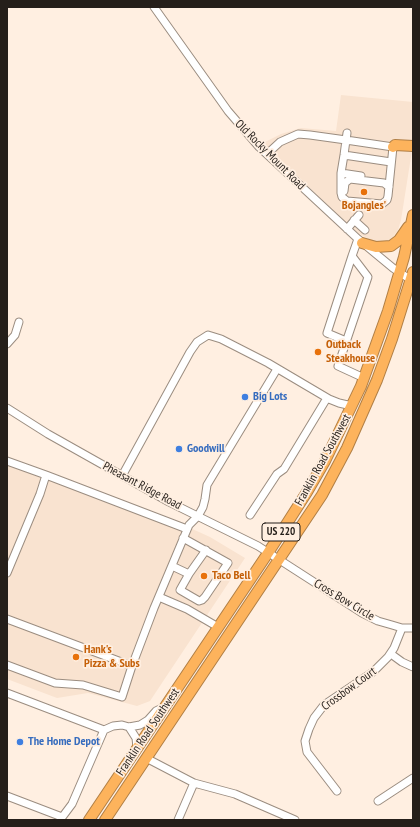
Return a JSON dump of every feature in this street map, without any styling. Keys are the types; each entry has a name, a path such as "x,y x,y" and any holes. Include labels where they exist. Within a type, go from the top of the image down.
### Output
{"highway":[{"path":"392,144 413,146"},
{"path":"360,241 379,248 393,245 402,237 412,218"},
{"name":"Franklin Road Southwest","path":"89,820 268,553 307,492 328,455 364,378 388,311 412,218"},
{"name":"Franklin Road Southwest","path":"105,820 322,495 365,410 389,350 412,276"}],"street":[{"name":"Old Rocky Mount Road","path":"154,7 228,111 245,132 346,229 399,273 412,276"},
{"path":"267,154 280,142 296,135 346,136 392,144 388,198 384,203 379,205 345,200 341,193 341,173 346,136"},
{"path":"344,155 391,162"},
{"path":"341,173 389,183"},
{"path":"388,198 384,201 379,201 348,197 344,192 344,185 346,181 350,179 389,183"},
{"path":"346,229 357,217 365,230"},
{"path":"346,341 327,333 352,256 360,241"},
{"path":"352,256 368,277 338,366 364,378"},
{"path":"7,344 15,335 19,322"},
{"path":"122,476 197,342 208,335 221,339 277,369 326,398 352,406"},
{"path":"7,665 55,683 83,685 122,697 132,666 188,525 198,516 205,499 207,485 277,369"},
{"path":"250,515 277,474 284,469 326,398"},
{"name":"Pheasant Ridge Road","path":"7,408 48,434 122,476 169,502 258,546 279,560"},
{"path":"7,461 187,529"},
{"path":"7,574 40,494 46,475"},
{"path":"183,538 206,550 228,563 202,600 196,600 180,590 206,550"},
{"name":"Cross Bow Circle","path":"279,560 362,613 378,621 402,628 413,628"},
{"path":"172,566 189,574"},
{"path":"159,597 187,609 218,627"},
{"path":"7,619 132,666"},
{"name":"Crossbow Court","path":"337,791 307,752 305,741 309,729 316,714 324,705 373,672 391,654 402,628"},
{"path":"391,654 402,662 413,667"},
{"path":"7,693 104,730"},
{"path":"7,796 61,818 72,804 104,730 113,726 129,727 140,725 156,711 165,706"},
{"path":"129,727 136,738 137,748"},
{"path":"146,758 194,783 235,794 296,820"},
{"path":"378,801 413,778"},
{"path":"178,820 194,783"}],"shaded area":[{"path":"341,95 413,102 413,144 401,220 398,230 392,238 387,241 380,242 370,240 355,231 263,143 281,134 301,128 336,131"},
{"path":"7,457 113,496 179,523 210,537 245,558 150,701 137,706 88,693 57,698 7,679"}],"place":[{"name":"Bojangles'","path":"364,192"},
{"name":"Outback Steakhouse","path":"318,352"},
{"name":"Big Lots","path":"245,397"},
{"name":"Goodwill","path":"179,449"},
{"name":"Taco Bell","path":"204,576"},
{"name":"Hank's Pizza & Subs","path":"76,657"},
{"name":"The Home Depot","path":"20,742"}]}
